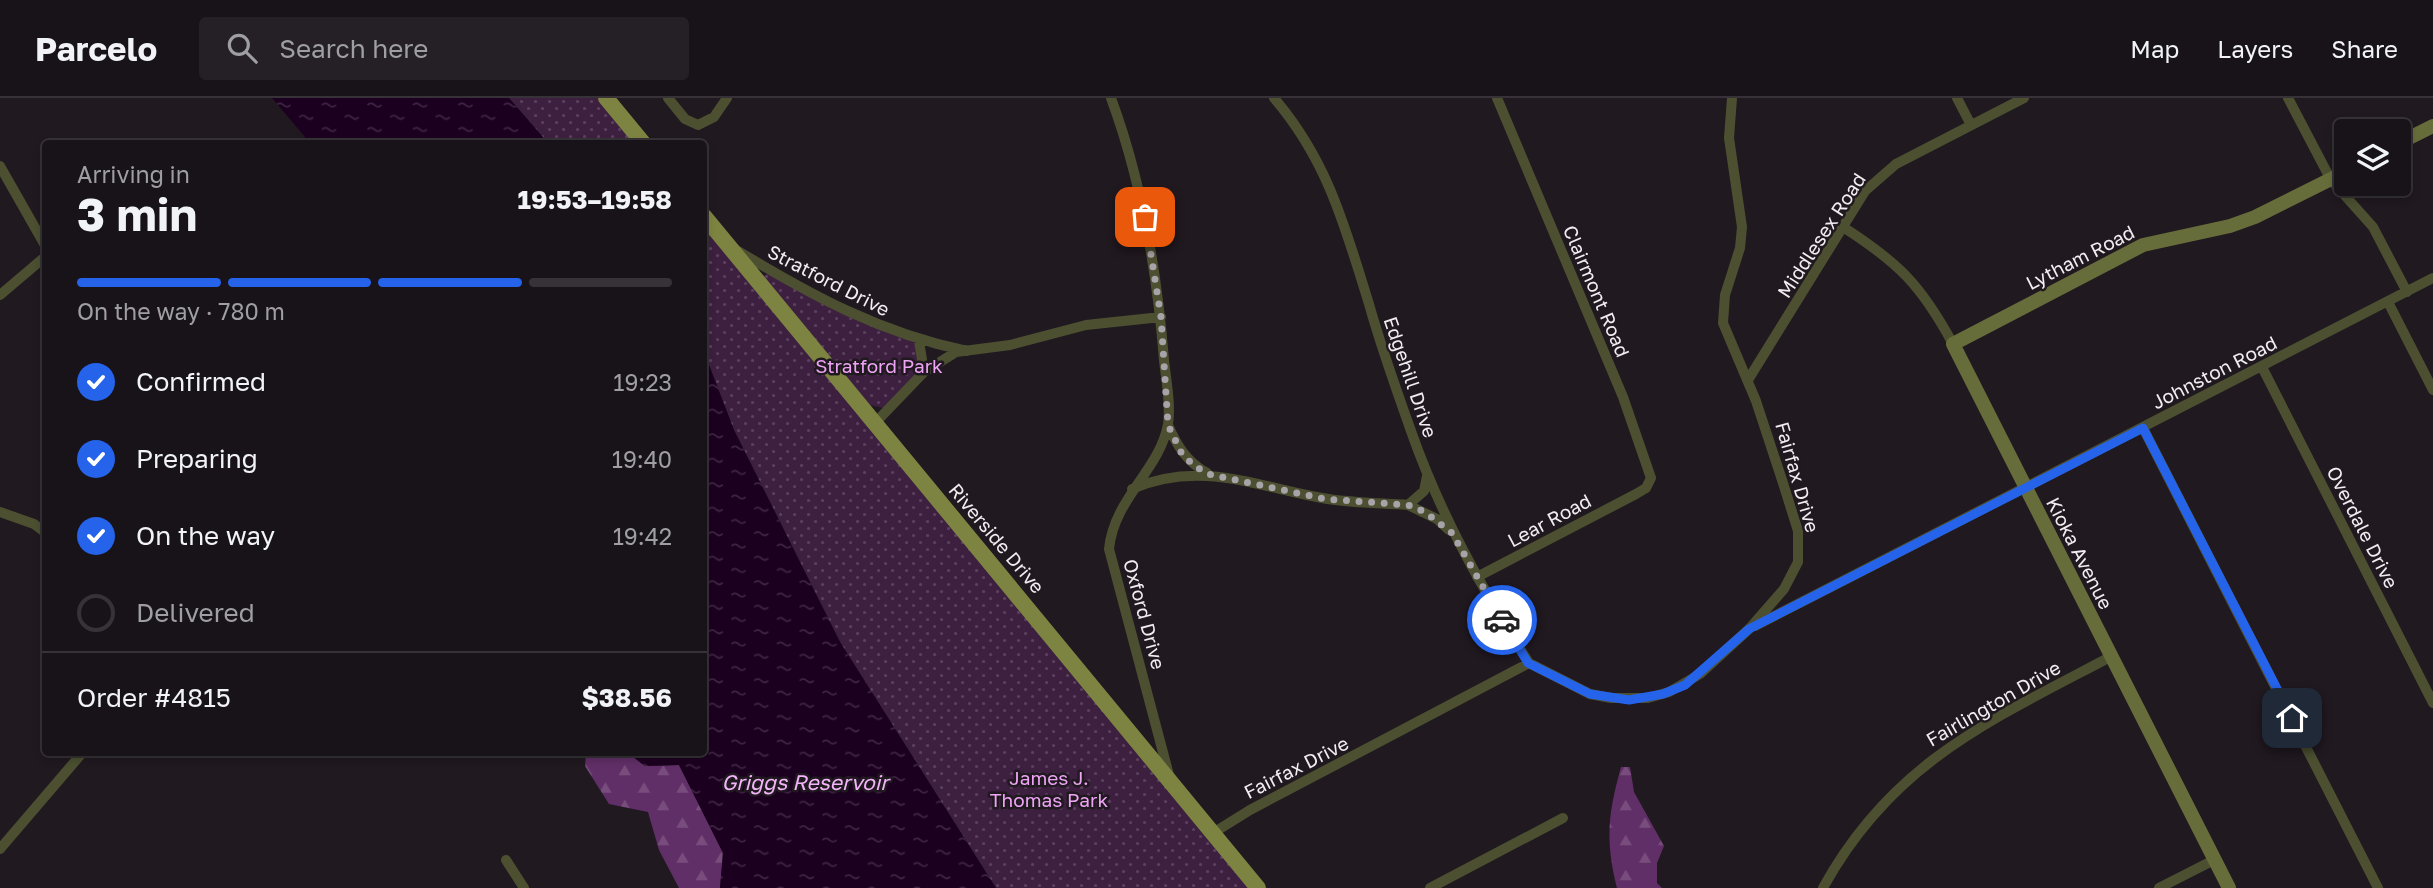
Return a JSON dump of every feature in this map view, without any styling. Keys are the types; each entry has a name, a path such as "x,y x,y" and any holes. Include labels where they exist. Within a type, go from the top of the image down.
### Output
{"main road":[{"path":"606,98 641,140"},
{"name":"Riverside Drive","path":"707,220 1258,888"}],"street":[{"path":"667,98 685,119 698,125 714,117 727,98"},
{"name":"Oxford Drive","path":"1111,98 1141,200 1161,317 1168,425 1153,457 1118,512 1109,549 1170,779"},
{"name":"Edgehill Drive","path":"1274,98 1311,148 1331,186 1383,353 1427,474 1452,533 1528,663"},
{"name":"Clairmont Road","path":"1497,98 1649,466 1649,483 1636,494"},
{"name":"Fairfax Drive","path":"1213,833 1250,810 1528,663 1590,694 1629,700 1648,698 1685,685 1749,629 1788,584 1798,562 1800,547 1783,483 1748,380 1723,323 1725,295 1740,248 1742,228 1729,138 1732,98"},
{"path":"1957,98 1971,125"},
{"name":"Middlesex Road","path":"1748,380 1865,191 1878,177 1896,164 2024,98"},
{"path":"2288,98 2331,180 2373,227 2407,292"},
{"path":"2411,138 2433,126"},
{"path":"0,166 42,240"},
{"name":"Lytham Road","path":"1953,344 2143,245 2230,226 2334,178"},
{"name":"Kioka Avenue","path":"1843,228 1889,257 1904,271 1936,314 2229,888"},
{"name":"Stratford Drive","path":"726,244 832,305 919,341 967,351"},
{"path":"0,295 42,259"},
{"name":"Johnston Road","path":"1749,629 2433,278"},
{"path":"2388,302 2433,390"},
{"name":"Stratford Drive","path":"875,423 924,372 943,358 967,351 1010,345 1086,325 1161,317"},
{"path":"919,341 924,372"},
{"name":"Overdale Drive","path":"2262,367 2433,703"},
{"path":"1168,425 1181,452 1193,465 1208,474"},
{"path":"2143,428 2378,888"},
{"path":"1132,489 1170,476 1208,474 1325,499 1408,505 1437,519 1452,533"},
{"path":"1408,505 1424,491 1427,474"},
{"name":"Lear Road","path":"1477,577 1636,494"},
{"path":"0,512 34,524 42,531"},
{"name":"Fairlington Drive","path":"1823,888 1843,852 1875,810 1919,768 1979,727 2112,656"},
{"path":"0,849 80,756"},
{"path":"1430,888 1563,818"},
{"path":"506,860 524,888"},
{"path":"2159,888 2214,860"}],"green space":[{"path":"509,98 606,98 641,140 545,140"},
{"name":"James J. Thomas Park","path":"707,220 1258,888 996,888 840,642 734,430 707,360"},
{"name":"Stratford Park","path":"769,273 832,309 915,343 920,371 883,408 870,405 763,276"},
{"path":"586,756 632,756 645,766 679,765 723,853 720,888 679,888 659,850 648,812 609,804 585,766"},
{"path":"1621,767 1630,767 1634,792 1664,846 1657,863 1657,883 1662,888 1617,888 1611,855 1610,827"}],"water":[{"path":"272,98 509,98 545,140 307,140"},
{"name":"Griggs Reservoir","path":"707,360 734,430 840,642 996,888 720,888 723,853 679,765 645,766 632,756 707,756"}],"way so far":[{"path":"1145,217 1161,317 1168,425 1181,452 1193,465 1208,474 1325,499 1408,505 1425,512 1452,533 1502,620"}],"route":[{"path":"1502,620 1528,663 1590,694 1629,700 1663,694 1685,685 1749,629 2143,428 2292,718"}]}
